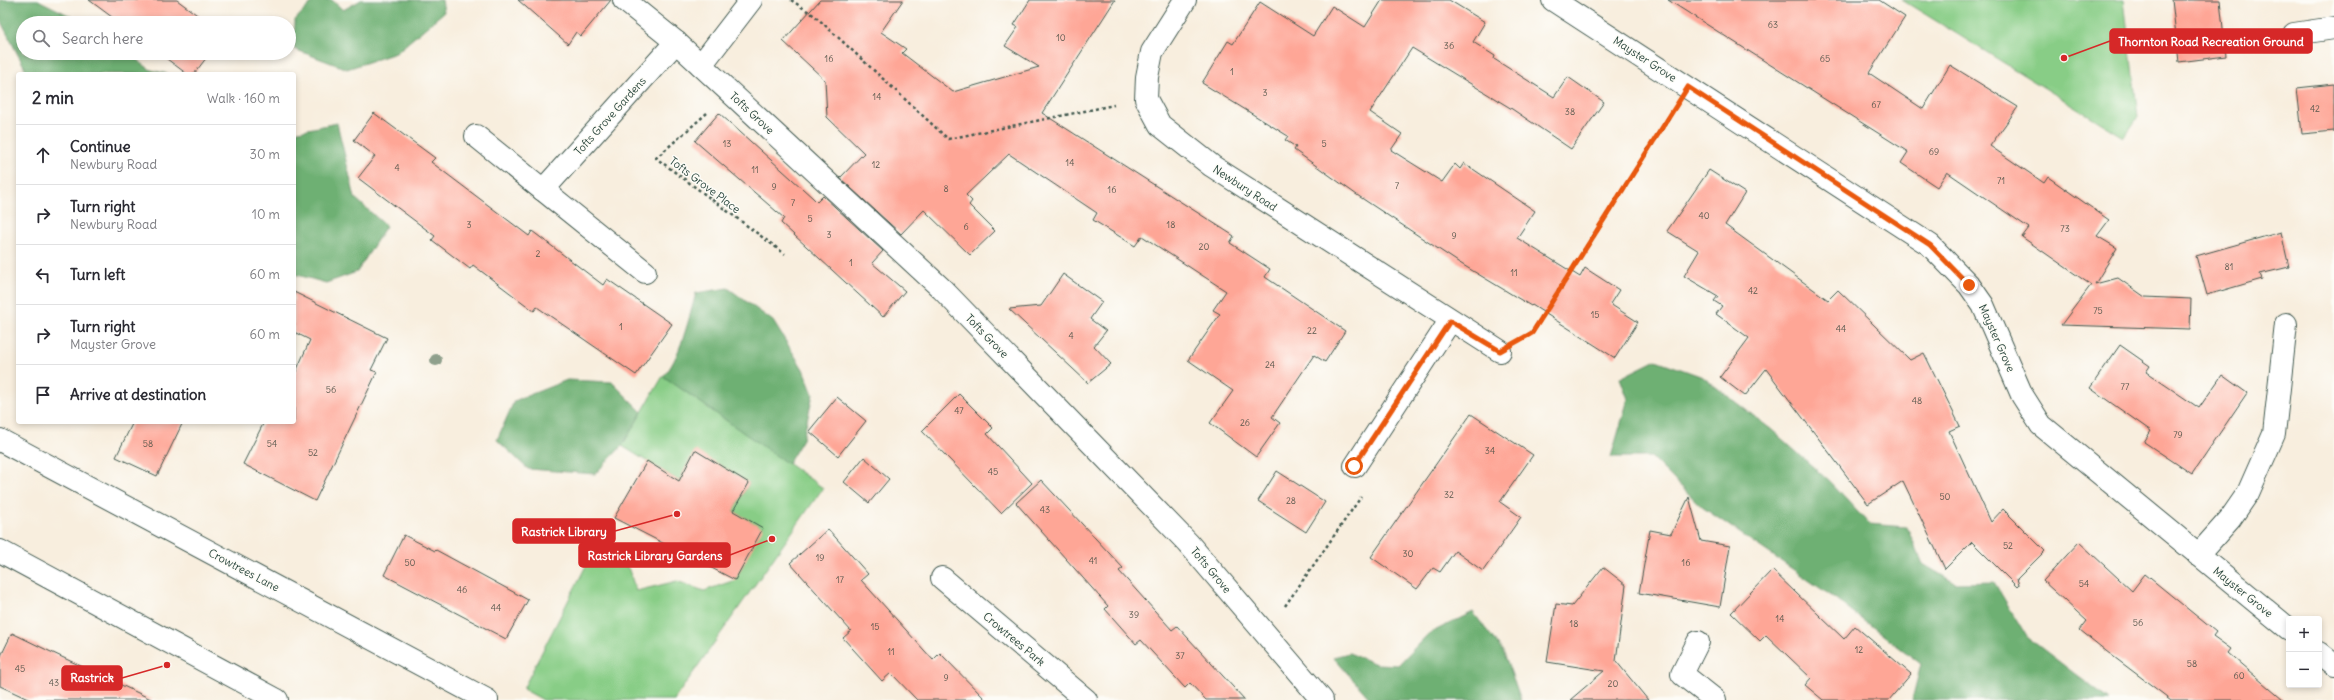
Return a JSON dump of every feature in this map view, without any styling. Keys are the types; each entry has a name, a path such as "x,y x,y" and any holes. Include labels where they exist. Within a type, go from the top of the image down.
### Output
{"street":[{"name":"Tofts Grove","path":"624,0 676,42 948,295 1188,543 1322,700"},
{"path":"701,65 751,0"},
{"path":"1146,99 1147,77 1152,52 1185,0"},
{"name":"Mayster Grove","path":"1553,0 1930,245 1969,285 1983,305 2022,395 2041,425 2286,627"},
{"path":"2294,34 2334,28"},
{"name":"Tofts Grove Gardens","path":"543,190 676,42"},
{"name":"Newbury Road","path":"1146,99 1160,125 1212,166 1450,321 1500,351"},
{"path":"476,136 645,272"},
{"path":"1354,466 1450,321"},
{"path":"2198,555 2230,519 2248,493 2274,434 2286,324"},
{"name":"Crowtrees Lane","path":"0,440 487,700"},
{"path":"0,551 277,700"},
{"name":"Crowtrees Park","path":"942,578 1086,700"},
{"path":"1698,642 1682,674 1715,700"},
{"path":"2322,655 2334,665"}],"path":[{"path":"791,0 814,16 948,139 1146,99"},
{"path":"1500,351 1532,333 1688,87"},
{"name":"Tofts Grove Place","path":"730,92 656,158 785,254"},
{"path":"1293,594 1360,498"}],"green space":[{"path":"0,0 38,0 71,16 16,16 16,51 0,20"},
{"path":"314,0 332,0 343,10 361,0 442,0 444,12 396,53 347,69 296,50 296,19"},
{"path":"1902,0 2124,0 2138,117 2124,137"},
{"path":"21,60 137,60 151,70 160,72 27,72"},
{"path":"337,123 355,198 386,226 357,272 326,283 296,275 296,132"},
{"path":"728,288 773,321 803,369 813,394 803,439 788,464 663,376 669,370 679,350 696,293"},
{"path":"1656,360 1703,377 1772,430 1830,482 1869,524 1907,527 1923,564 1955,583 1994,582 2027,637 2109,700 1912,700 1921,664 1836,599 1702,507 1651,457 1611,457 1628,399 1620,378"},
{"path":"663,376 823,488 674,700 543,700 523,689 592,554 617,551 629,570 636,591 677,581 704,591 735,580 762,528 733,511 749,483 695,451 679,481 622,446"},
{"path":"567,380 612,382 642,412 622,446 595,474 528,469 497,440 514,401"},
{"path":"1473,612 1504,653 1521,700 1371,700 1333,657 1349,653 1376,664 1398,665 1428,634"}],"building":[{"path":"89,0 177,0 199,16 111,16"},
{"path":"518,0 611,0 581,36 576,32 568,44"},
{"path":"820,0 903,0 881,32 906,49 902,53 953,92 1039,67 1005,46 1018,27 1014,25 1030,0 1115,0 1042,113 1234,236 1230,243 1270,269 1265,277 1345,331 1325,362 1314,355 1272,417 1280,423 1256,457 1210,423 1233,391 1188,360 1220,314 1213,310 1226,291 1142,236 1135,246 1093,220 1097,213 1009,154 966,195 972,201 969,205 995,231 970,255 924,210 901,234 840,178 864,153 827,117 825,80 783,41"},
{"path":"1382,0 1449,0 1485,22 1473,42 1495,56 1494,59 1554,97 1568,77 1604,102 1571,149 1512,109 1412,48 1370,112 1402,134 1391,150 1442,182 1455,164 1460,169 1464,163 1535,211 1517,238 1580,277 1585,268 1619,290 1610,304 1638,322 1615,358 1532,305 1531,306 1458,262 1357,195 1294,150 1296,147 1285,140 1288,136 1202,83 1228,41 1233,44 1260,2 1313,36 1332,6 1365,27"},
{"path":"1668,0 1879,0 1905,17 1869,73 1923,109 1950,65 2018,107 1990,146 2044,183 2048,177 2109,220 2097,236 2117,248 2095,284 2118,278 2145,297 2191,299 2190,329 2061,325 2091,285 2022,237 2029,228 1947,172 1937,187 1901,163 1908,152"},
{"path":"2172,0 2220,0 2226,56 2179,62"},
{"path":"168,60 205,60 196,72 184,72"},
{"path":"2334,84 2334,131 2302,134 2297,88"},
{"path":"374,113 435,158 431,162 529,236 532,231 603,285 607,279 672,324 636,375 537,307 534,311 473,265 470,269 432,240 435,236 358,178 375,156 354,140"},
{"path":"719,113 817,202 823,196 883,251 872,263 905,291 883,317 781,223 784,218 695,141"},
{"path":"1709,170 1745,193 1725,225 1828,300 1838,290 1910,360 1924,353 1960,426 1949,431 1991,522 2003,509 2045,551 2017,579 2019,585 2017,587 1972,542 1945,569 1903,481 1868,504 1766,369 1745,396 1720,377 1749,338 1716,314 1722,306 1714,301 1718,296 1684,276 1699,251 1667,231"},
{"path":"2281,232 2289,267 2260,274 2262,279 2207,295 2196,256"},
{"path":"1063,274 1102,302 1090,319 1106,331 1094,346 1111,364 1088,383 1009,309 1041,306"},
{"path":"296,293 387,338 371,370 377,372 315,501 243,464 263,424 296,424 296,372 310,340 296,333"},
{"path":"2120,345 2150,366 2146,372 2199,408 2222,375 2247,393 2192,474 2144,442 2151,431 2090,388"},
{"path":"959,394 993,428 987,434 1032,483 1001,513 922,431"},
{"path":"837,397 866,421 838,456 809,431"},
{"path":"1471,414 1533,455 1500,502 1521,517 1483,571 1455,551 1440,572 1433,568 1417,589 1371,557"},
{"path":"132,424 182,424 157,476 116,457"},
{"path":"695,450 749,483 733,511 763,528 735,580 614,518 647,461 679,481"},
{"path":"864,457 889,479 869,503 844,482"},
{"path":"1277,471 1325,502 1306,532 1258,501"},
{"path":"1041,480 1123,568 1119,571 1172,630 1177,626 1245,700 1206,700 1190,683 1185,688 1141,640 1136,644 1105,609 1108,606 1016,503"},
{"path":"1689,497 1701,541 1730,546 1720,607 1639,593 1650,530 1671,534"},
{"path":"828,529 868,574 861,580 933,660 940,653 986,700 917,700 891,673 882,681 843,638 851,631 790,563"},
{"path":"404,535 435,551 436,550 528,600 506,639 384,575"},
{"path":"2079,542 2132,591 2145,574 2216,632 2213,636 2231,649 2228,653 2283,700 2171,700 2106,651 2080,630 2087,621 2043,581"},
{"path":"1603,567 1626,585 1616,661 1648,700 1570,700 1604,671 1547,662 1556,604 1572,606"},
{"path":"1772,570 1844,639 1855,626 1911,674 1889,700 1823,700 1805,685 1811,678 1766,635 1760,641 1731,613"},
{"path":"12,633 153,700 30,700 0,686 0,658"}],"place":[{"name":"Thornton Road Recreation Ground","path":"2064,58"},
{"name":"Rastrick Library","path":"677,514"},
{"name":"Rastrick Library Gardens","path":"772,539"},
{"name":"Rastrick","path":"167,665"}],"route":[{"path":"1354,466 1450,321 1500,351 1532,333 1688,87 1930,245 1969,285"}]}
